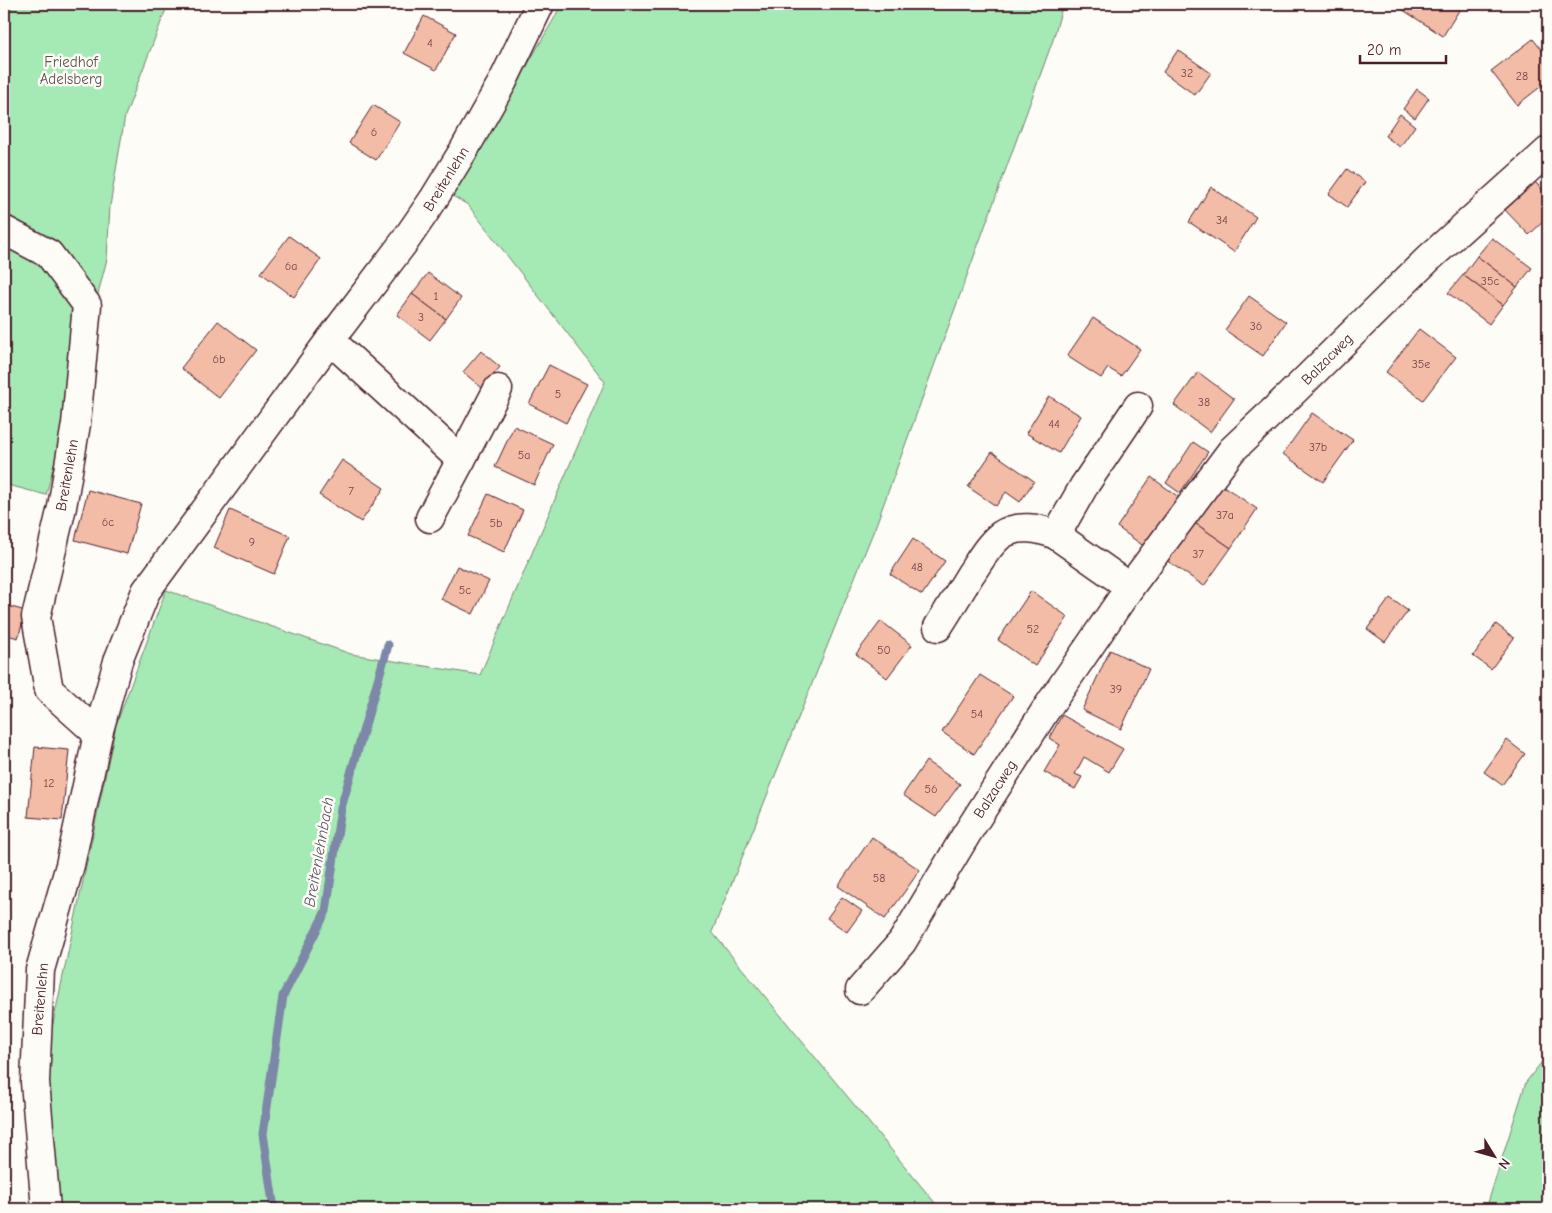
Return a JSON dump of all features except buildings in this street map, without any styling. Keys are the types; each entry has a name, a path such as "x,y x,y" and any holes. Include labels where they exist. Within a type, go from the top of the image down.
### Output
{"street":[{"name":"Breitenlehn","path":"46,1209 35,1082 40,970 70,865 98,734 118,661 146,591 405,241 438,193 503,81 540,4"},
{"name":"Balzacweg","path":"860,990 902,942 966,835 1045,711 1130,587 1232,450 1428,259 1548,152"},
{"name":"Breitenlehn","path":"4,230 50,254 87,305 76,424 62,507 36,617 49,690 98,734"},
{"path":"330,340 461,460"},
{"path":"430,518 498,389"},
{"path":"1056,535 1084,486 1138,406"},
{"path":"938,628 979,561 1001,535 1012,530 1042,529 1056,535 1130,587"}],"green space":[{"name":"Friedhof Adelsberg","path":"4,4 168,4 125,116 110,206 107,259 46,495 4,484"},
{"path":"561,4 1063,4 1053,40 876,525 712,932 940,1209 57,1209 44,1066 116,725 166,590 351,654 480,675 605,382 468,205 449,194 478,151"},
{"path":"1548,1054 1548,1209 1486,1209 1526,1082"}],"waterway":[{"name":"Breitenlehnbach","path":"274,1209 263,1134 283,996 326,911 341,808 388,645"}]}
